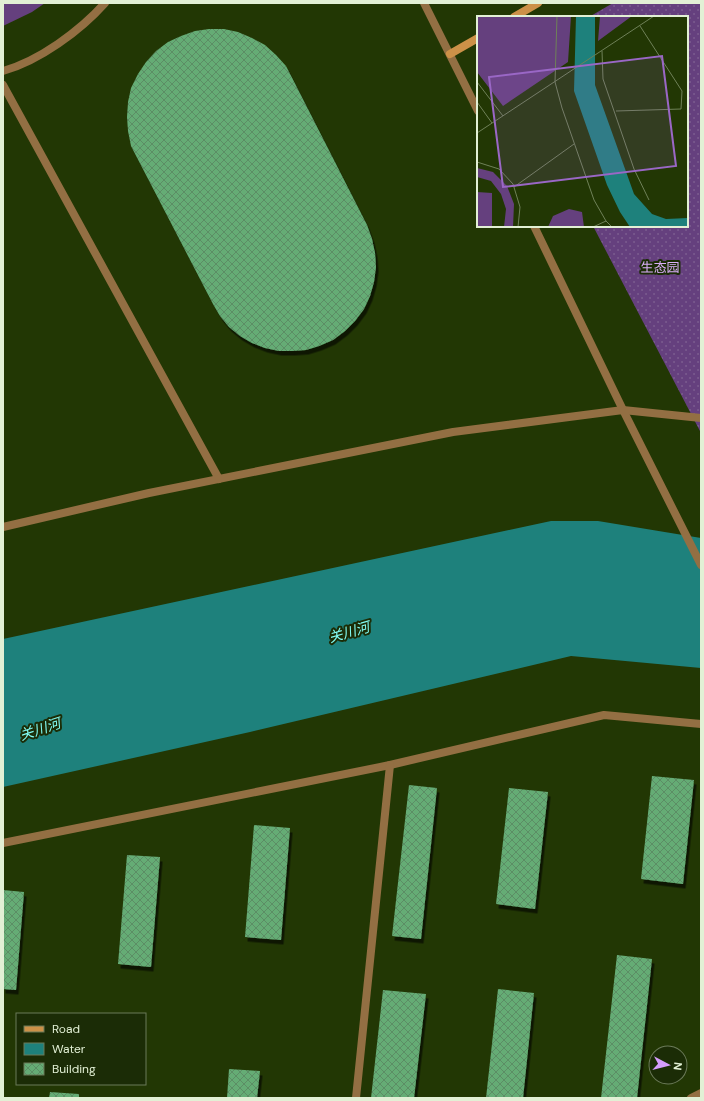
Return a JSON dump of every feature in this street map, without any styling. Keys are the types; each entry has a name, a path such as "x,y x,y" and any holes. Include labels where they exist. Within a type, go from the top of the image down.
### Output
{"main road":[{"path":"516,16 538,3"},
{"path":"450,54 477,39"}],"street":[{"path":"3,71 36,57 58,43 80,27 105,3"},
{"path":"424,3 477,109"},
{"path":"3,85 219,479"},
{"path":"534,227 623,410 701,565"},
{"path":"3,527 149,493 453,432 623,410 701,418"},
{"path":"3,843 390,765 604,715 701,724"},
{"path":"356,1098 390,765"},
{"path":"691,1098 701,1093"}],"green space":[{"path":"3,3 45,3 32,12 3,26"},
{"name":"生态园","path":"613,3 701,3 701,433 594,227 688,227 688,16 591,16"}],"water":[{"name":"关川河","path":"551,521 598,521 701,538 701,668 571,656 250,732 3,787 3,639"}],"building":[{"path":"224,29 238,32 252,38 265,45 286,66 367,225 372,239 376,267 370,296 364,309 345,331 333,340 319,346 306,350 279,351 252,343 229,327 213,304 131,146 127,117 128,102 131,88 146,62 156,51 168,42 195,31"},
{"path":"652,776 694,780 683,884 641,879"},
{"path":"409,785 437,788 421,939 392,936"},
{"path":"509,788 548,792 535,909 496,904"},
{"path":"254,825 290,828 281,940 245,937"},
{"path":"127,855 160,857 151,967 118,964"},
{"path":"3,890 24,892 16,990 3,989"},
{"path":"617,955 652,959 637,1098 601,1098"},
{"path":"498,989 534,993 523,1098 486,1098"},
{"path":"383,990 426,994 414,1098 371,1098"},
{"path":"229,1069 260,1071 257,1098 227,1098"},
{"path":"50,1092 79,1094 79,1098 49,1098"}]}
